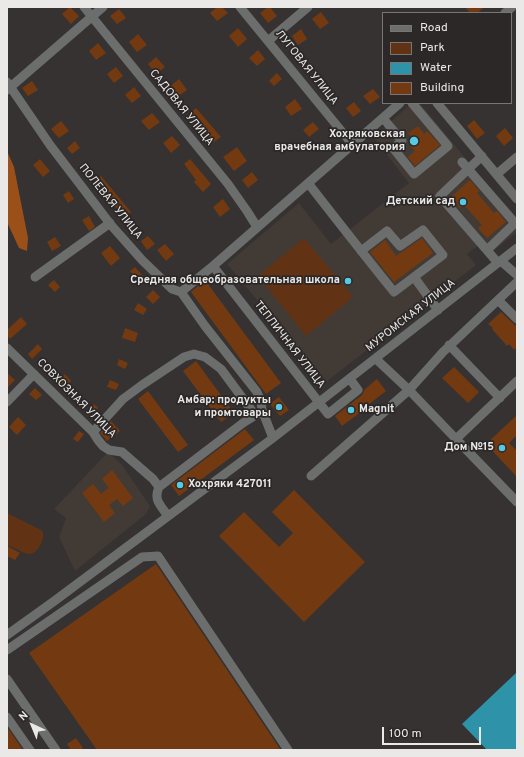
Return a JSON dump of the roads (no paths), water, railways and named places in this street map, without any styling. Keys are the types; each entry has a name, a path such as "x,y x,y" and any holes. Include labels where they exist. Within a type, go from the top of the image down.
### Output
{"street":[{"name":"САДОВАЯ УЛИЦА","path":"84,7 228,184 257,227"},
{"path":"8,87 103,7"},
{"name":"ЛУГОВАЯ УЛИЦА","path":"240,7 352,144"},
{"path":"268,41 308,7"},
{"name":"ПОЛЕВАЯ УЛИЦА","path":"8,87 110,223 147,265 172,289 181,292"},
{"path":"168,516 156,499 159,487 233,430 258,413 261,401 257,392 205,326 181,292 213,266 399,104"},
{"path":"383,118 402,141 393,148 414,174 448,146 413,104"},
{"path":"439,104 517,199"},
{"path":"482,156 465,166 440,196 487,250 499,262 517,275"},
{"path":"497,174 517,158"},
{"path":"465,166 515,223 487,250"},
{"path":"308,183 394,292 443,255 423,230 400,246 387,231 361,250"},
{"path":"35,277 110,223"},
{"name":"МУРОМСКАЯ УЛИЦА","path":"319,403 517,248"},
{"name":"ТЕПЛИЧНАЯ УЛИЦА","path":"7,635 59,598 319,403 213,266"},
{"path":"414,277 438,310"},
{"path":"311,476 409,390 449,346 517,282"},
{"path":"498,300 517,319"},
{"path":"449,346 500,398"},
{"name":"СОВХОЗНАЯ УЛИЦА","path":"7,348 93,432 103,446 109,450 122,452 153,479 159,487"},
{"path":"93,432 123,399 184,357 194,354 205,357 220,369 258,413 273,438"},
{"path":"376,359 409,390 517,502"},
{"path":"7,402 34,374"},
{"path":"319,403 328,414 358,390 350,379"},
{"path":"456,439 517,381"},
{"path":"7,650 142,557 158,556 288,750"},
{"path":"7,679 56,750"},
{"path":"7,717 30,750"}],"water":[{"path":"517,672 517,750 487,750 462,724"}],"place":[{"name":"Хохряковская врачебная амбулатория","path":"414,141"},
{"name":"Детский сад","path":"463,202"},
{"name":"Средняя общеобразовательная школа","path":"348,281"},
{"name":"Амбар: продукты и промтовары","path":"279,407"},
{"name":"Magnit","path":"351,410"},
{"name":"Дом №15","path":"502,448"},
{"name":"Хохряки 427011","path":"180,485"}]}
